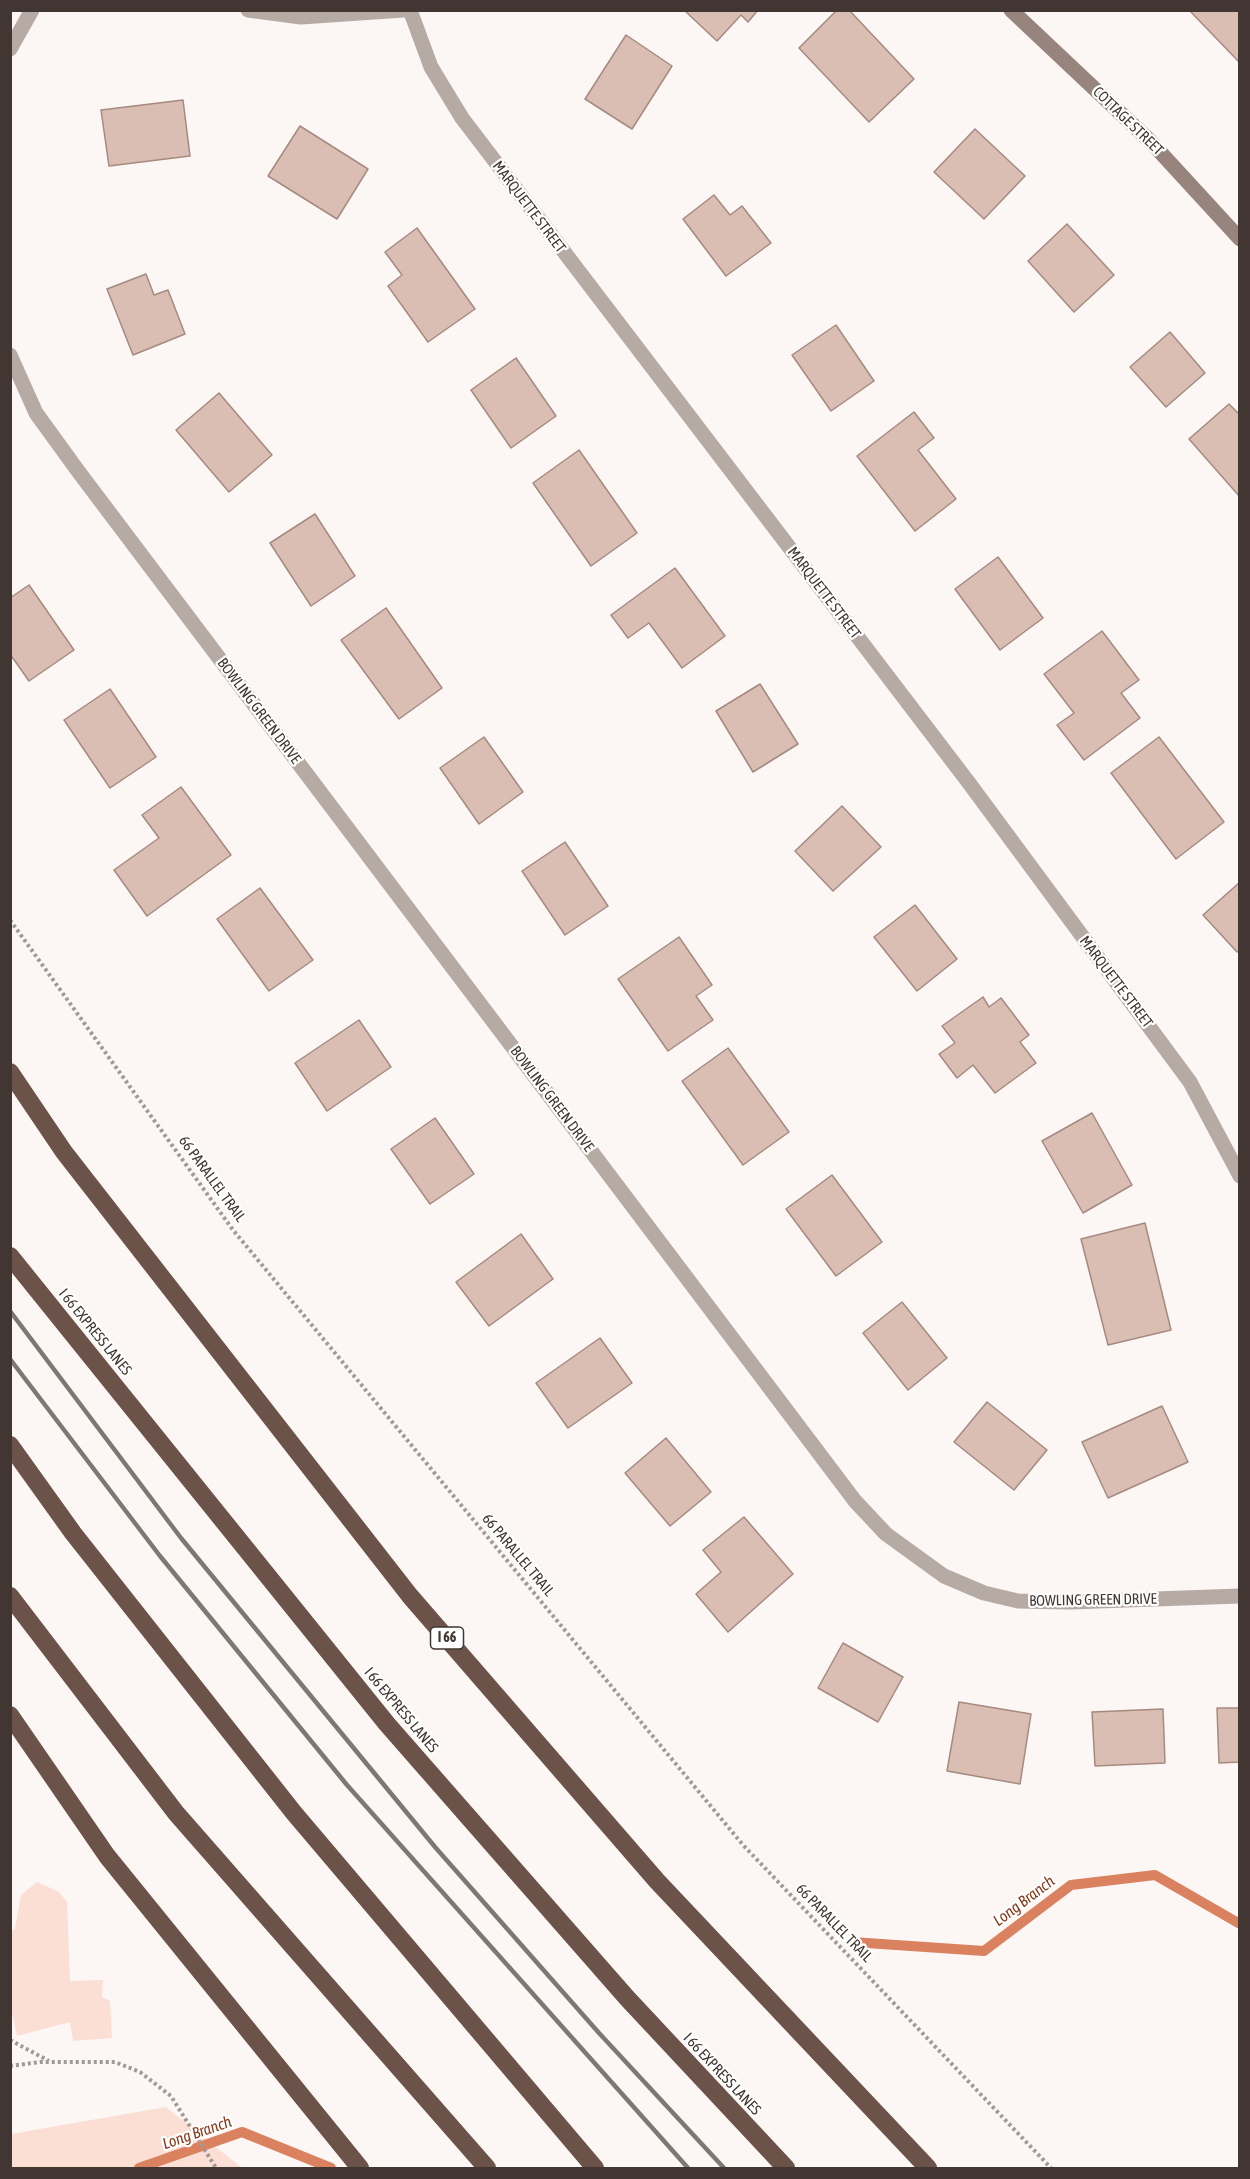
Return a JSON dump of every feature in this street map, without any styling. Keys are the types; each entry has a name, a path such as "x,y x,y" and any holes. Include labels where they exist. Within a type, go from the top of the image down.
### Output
{"highway":[{"name":"I 66","path":"10,1072 64,1152 410,1596 657,1881 928,2169"},
{"name":"I 66 EXPRESS LANES","path":"10,1256 387,1724 627,1998 786,2169"},
{"path":"10,1445 73,1533 294,1813 595,2169"},
{"path":"10,1596 176,1813 487,2169"},
{"path":"10,1715 107,1856 360,2169"}],"street":[{"path":"10,49 32,10"},
{"path":"248,10 301,17 404,10"},
{"name":"MARQUETTE STREET","path":"410,10 431,67 462,118 969,783 1190,1082 1239,1176"},
{"name":"COTTAGE STREET","path":"1011,10 1150,141 1239,238"},
{"name":"BOWLING GREEN DRIVE","path":"10,355 36,413 78,471 848,1491 885,1534 944,1576 984,1593 1018,1601 1070,1602 1239,1596"}],"path":[{"name":"66 PARALLEL TRAIL","path":"10,920 233,1230 735,1835 1051,2169"},
{"path":"10,2040 53,2062"},
{"path":"10,2066 53,2062 115,2062 140,2073 171,2096 216,2169"}],"shaded area":[{"path":"37,1882 59,1892 67,1902 70,1981 103,1980 102,1997 110,2001 112,2038 73,2041 70,2022 17,2036 11,2009 11,1931 15,1929 21,1895"},
{"path":"166,2107 242,2168 11,2168 11,2134"}],"building":[{"path":"758,10 748,22 741,15 717,41 685,11"},
{"path":"837,10 849,10 914,79 869,122 799,48"},
{"path":"1189,10 1240,10 1240,63"},
{"path":"626,35 672,66 632,129 585,99"},
{"path":"183,100 190,156 109,166 101,110"},
{"path":"300,126 368,169 337,219 268,176"},
{"path":"975,129 1025,176 984,219 934,172"},
{"path":"714,195 730,215 742,206 771,243 726,276 683,219"},
{"path":"1067,224 1114,275 1074,312 1028,261"},
{"path":"417,228 475,309 428,342 388,286 402,275 385,252"},
{"path":"146,274 154,295 168,290 185,334 133,355 107,289"},
{"path":"836,325 874,381 831,411 792,355"},
{"path":"1170,332 1205,373 1166,407 1130,367"},
{"path":"516,358 556,416 511,448 471,390"},
{"path":"219,393 272,455 229,492 176,430"},
{"path":"1229,404 1240,415 1240,497 1189,439"},
{"path":"914,412 934,438 918,450 956,499 915,531 857,456"},
{"path":"579,450 637,533 591,566 533,483"},
{"path":"315,514 355,576 311,606 270,543"},
{"path":"998,557 1043,618 1000,650 955,589"},
{"path":"675,568 725,636 682,668 649,623 628,638 611,615"},
{"path":"29,585 74,650 29,681 10,654 10,598"},
{"path":"386,608 442,688 399,719 341,640"},
{"path":"1102,631 1139,680 1121,693 1140,718 1084,760 1057,725 1074,713 1044,674"},
{"path":"760,684 798,744 753,772 716,711"},
{"path":"110,689 156,757 110,788 64,720"},
{"path":"484,737 523,792 479,824 440,768"},
{"path":"1159,737 1224,822 1176,859 1111,773"},
{"path":"181,787 231,855 147,916 114,870 159,838 142,815"},
{"path":"842,806 881,847 833,891 795,851"},
{"path":"565,842 608,906 565,935 522,871"},
{"path":"1240,882 1240,950 1237,952 1203,915"},
{"path":"260,888 313,960 269,991 217,919"},
{"path":"915,905 957,959 917,991 874,937"},
{"path":"679,937 712,985 696,996 713,1020 668,1051 618,979"},
{"path":"983,997 989,1007 1001,998 1029,1035 1020,1042 1036,1063 995,1093 973,1065 957,1078 939,1054 955,1043 942,1026"},
{"path":"359,1020 391,1067 327,1111 295,1063"},
{"path":"728,1048 789,1132 743,1165 682,1081"},
{"path":"1092,1113 1132,1185 1083,1213 1042,1141"},
{"path":"435,1118 474,1174 430,1204 391,1149"},
{"path":"832,1175 882,1242 836,1276 786,1209"},
{"path":"1145,1223 1171,1330 1108,1345 1081,1239"},
{"path":"521,1234 553,1279 489,1326 456,1282"},
{"path":"902,1302 947,1358 908,1390 863,1333"},
{"path":"600,1338 632,1383 568,1428 536,1383"},
{"path":"987,1402 1047,1450 1014,1490 954,1442"},
{"path":"1162,1406 1188,1462 1108,1498 1082,1442"},
{"path":"666,1438 711,1492 670,1526 625,1473"},
{"path":"744,1517 793,1574 728,1632 696,1594 721,1572 703,1550"},
{"path":"843,1643 903,1677 878,1722 818,1688"},
{"path":"959,1702 1031,1714 1020,1784 947,1771"},
{"path":"1217,1708 1240,1708 1240,1762 1219,1763"},
{"path":"1163,1709 1165,1763 1095,1766 1092,1712"}],"waterway":[{"name":"Long Branch","path":"852,1942 984,1951 1071,1885 1155,1875 1240,1924"},
{"name":"Long Branch","path":"139,2168 242,2132 331,2168"}],"railway":[{"path":"10,1311 181,1538 435,1847 599,2033 724,2168"},
{"path":"10,1359 160,1556 347,1785 688,2168"}]}
